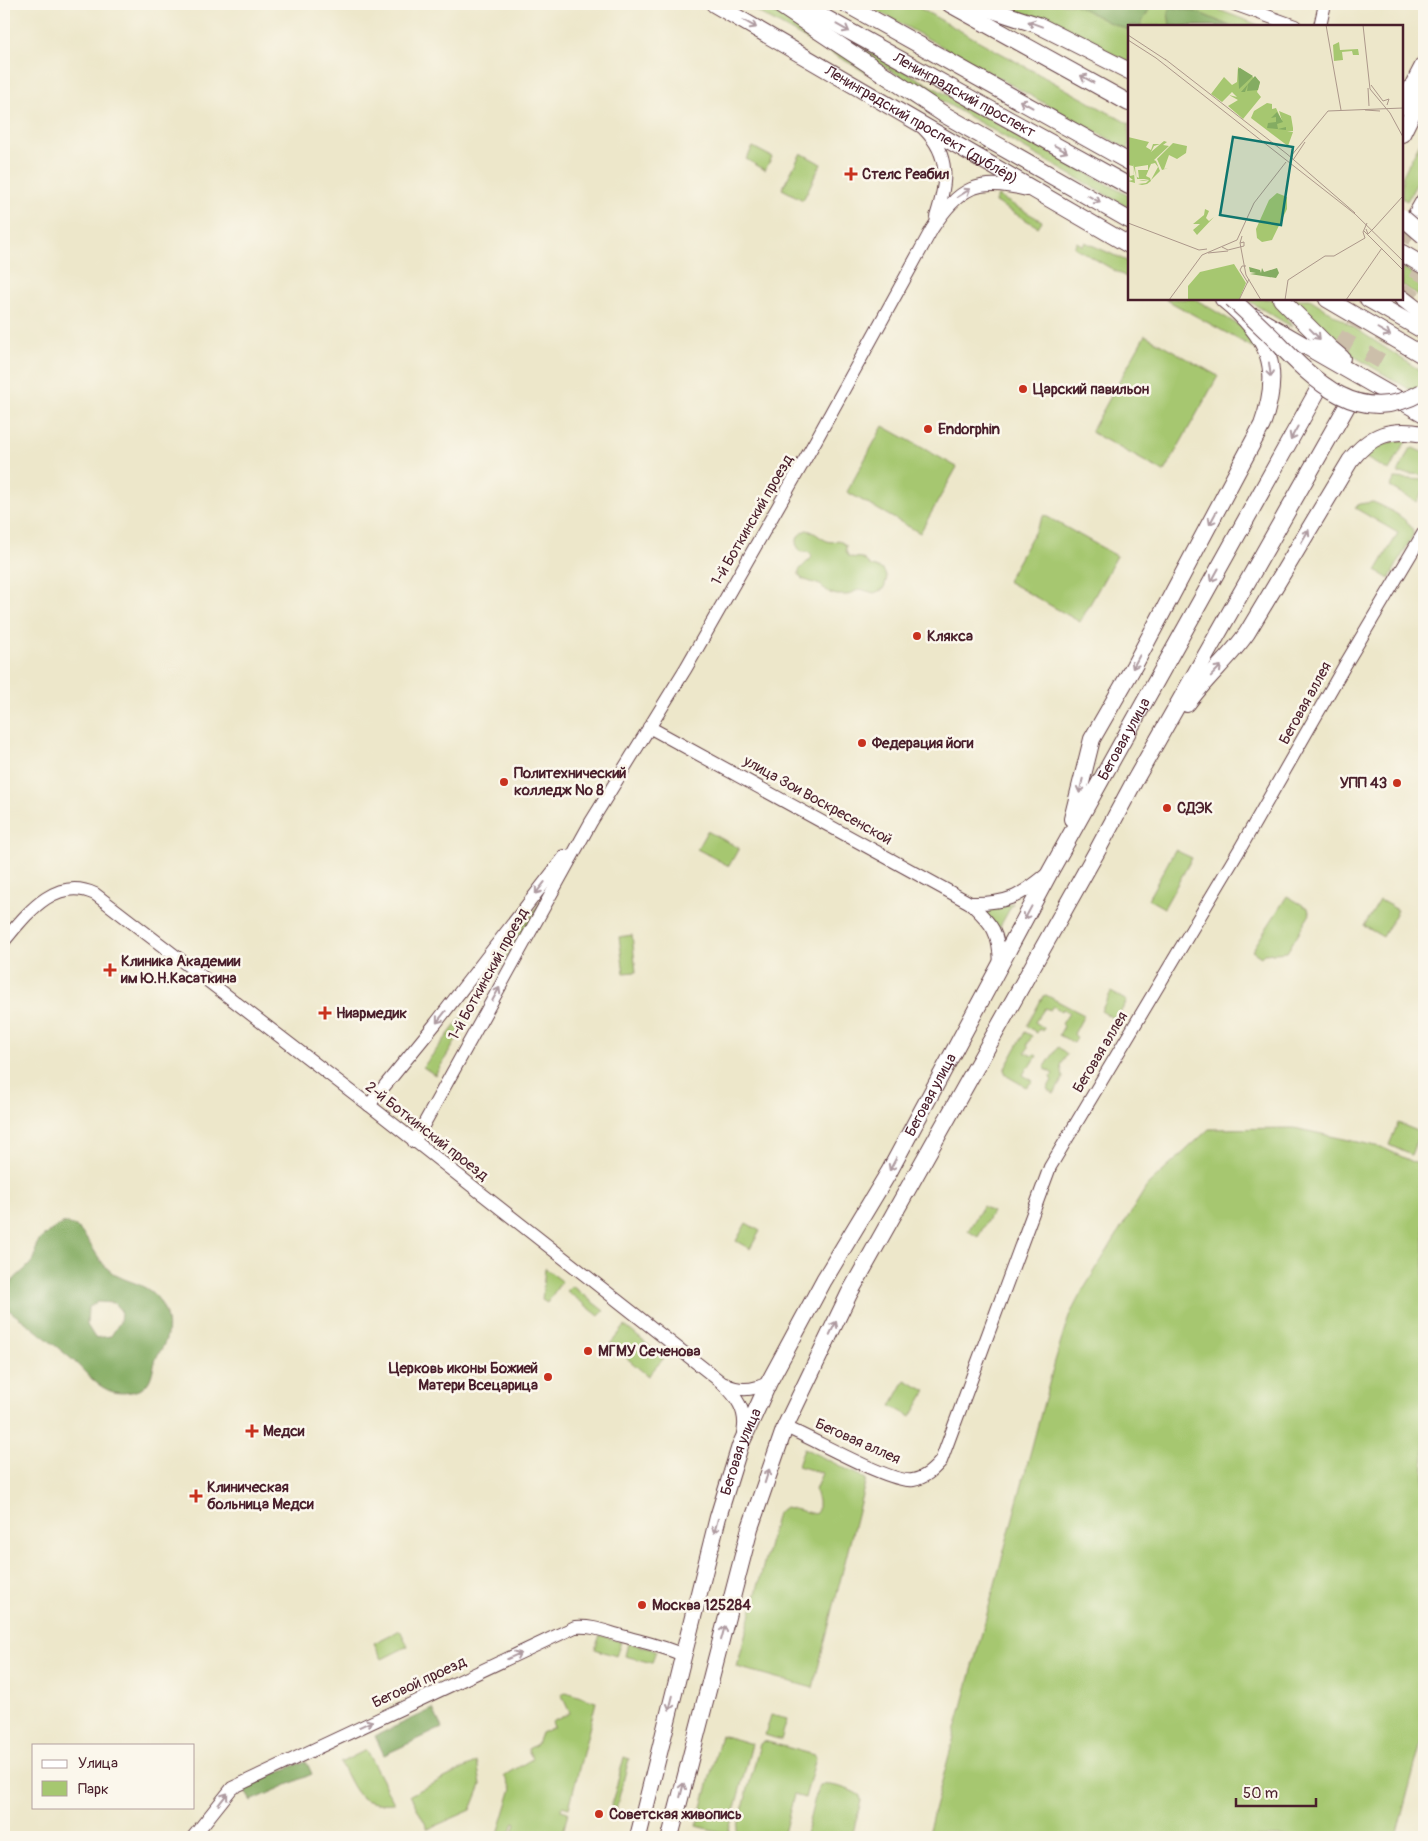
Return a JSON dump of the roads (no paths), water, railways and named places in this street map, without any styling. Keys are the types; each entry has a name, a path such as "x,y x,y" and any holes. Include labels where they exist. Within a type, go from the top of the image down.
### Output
{"main road":[{"name":"Ленинградский проспект (дублёр)","path":"714,4 1128,244"},
{"path":"778,4 945,115 1128,219"},
{"name":"Ленинградский проспект","path":"800,4 1128,185"},
{"name":"Ленинградский проспект","path":"846,4 1128,161"},
{"path":"950,4 1128,102"},
{"path":"974,4 1038,25 1079,44 1128,70"},
{"path":"787,45 945,115"},
{"path":"1403,104 1424,64"},
{"path":"1403,130 1413,86"},
{"path":"1424,200 1407,219 1424,236"},
{"path":"1403,254 1423,265"},
{"path":"1403,299 1424,316"},
{"path":"1063,848 1080,790 1092,739 1134,666 1262,425 1270,404 1272,390 1269,358 1262,340 1251,326 1224,300"},
{"path":"1225,300 1424,414"},
{"path":"1233,300 1300,366 1323,385 1341,396 1362,404 1384,405 1404,401 1424,391"},
{"path":"1282,300 1328,348 1398,399"},
{"path":"1328,300 1424,356"},
{"path":"1370,300 1424,331"},
{"name":"Беговая улица","path":"638,1837 718,1517 740,1446 769,1382 824,1280 889,1172 1063,848 1318,390"},
{"name":"Беговая улица","path":"670,1837 750,1528 785,1427 849,1294 1135,780 1347,406"},
{"name":"Беговая улица","path":"1135,780 1190,700 1238,646 1357,451 1382,434 1400,432 1424,434"}],"street":[{"path":"1234,4 1292,25"},
{"path":"1320,25 1325,4"},
{"name":"1-й Боткинский проезд","path":"907,115 929,134 943,156 945,171 944,188 932,229"},
{"name":"1-й Боткинский проезд","path":"414,1142 591,822 686,668 944,210 955,199 971,188 988,184 1006,185 1042,195"},
{"name":"Беговая аллея","path":"785,1427 883,1474 911,1481 929,1474 941,1461 1050,1168 1241,847 1424,532"},
{"name":"улица Зои Воскресенской","path":"650,727 970,903 992,926 998,943 1000,965"},
{"name":"1-й Боткинский проезд","path":"369,1105 436,1023 591,822"},
{"path":"970,903 992,902 1012,898 1026,892 1051,870"},
{"name":"2-й Боткинский проезд","path":"4,941 38,903 59,892 82,889 113,907 369,1105 721,1382 732,1392 743,1411 744,1429 740,1446"},
{"name":"2-й Боткинский проезд","path":"721,1382 740,1389 760,1387 769,1382"},
{"name":"Беговой проезд","path":"193,1837 232,1788 575,1627 595,1628 663,1646 683,1655"}],"tunnel":[{"path":"1403,239 1412,222"},
{"path":"1347,406 1424,267"},
{"path":"1318,390 1368,300"}],"place":[{"name":"Стелс Реабил","path":"851,174"},
{"name":"Царский павильон","path":"1023,389"},
{"name":"Endorphin","path":"928,429"},
{"name":"Клякса","path":"917,636"},
{"name":"Федерация йоги","path":"862,743"},
{"name":"Политехнический колледж № 8","path":"504,782"},
{"name":"УПП 43","path":"1397,783"},
{"name":"СДЭК","path":"1167,808"},
{"name":"Клиника Академии им Ю.Н.Касаткина","path":"110,970"},
{"name":"Ниармедик","path":"325,1013"},
{"name":"МГМУ Сеченова","path":"588,1351"},
{"name":"Церковь иконы Божией Матери Всецарица","path":"548,1377"},
{"name":"Медси","path":"252,1431"},
{"name":"Клиническая больница Медси","path":"196,1496"},
{"name":"Москва 125284","path":"642,1605"},
{"name":"Советская живопись","path":"599,1814"}]}
